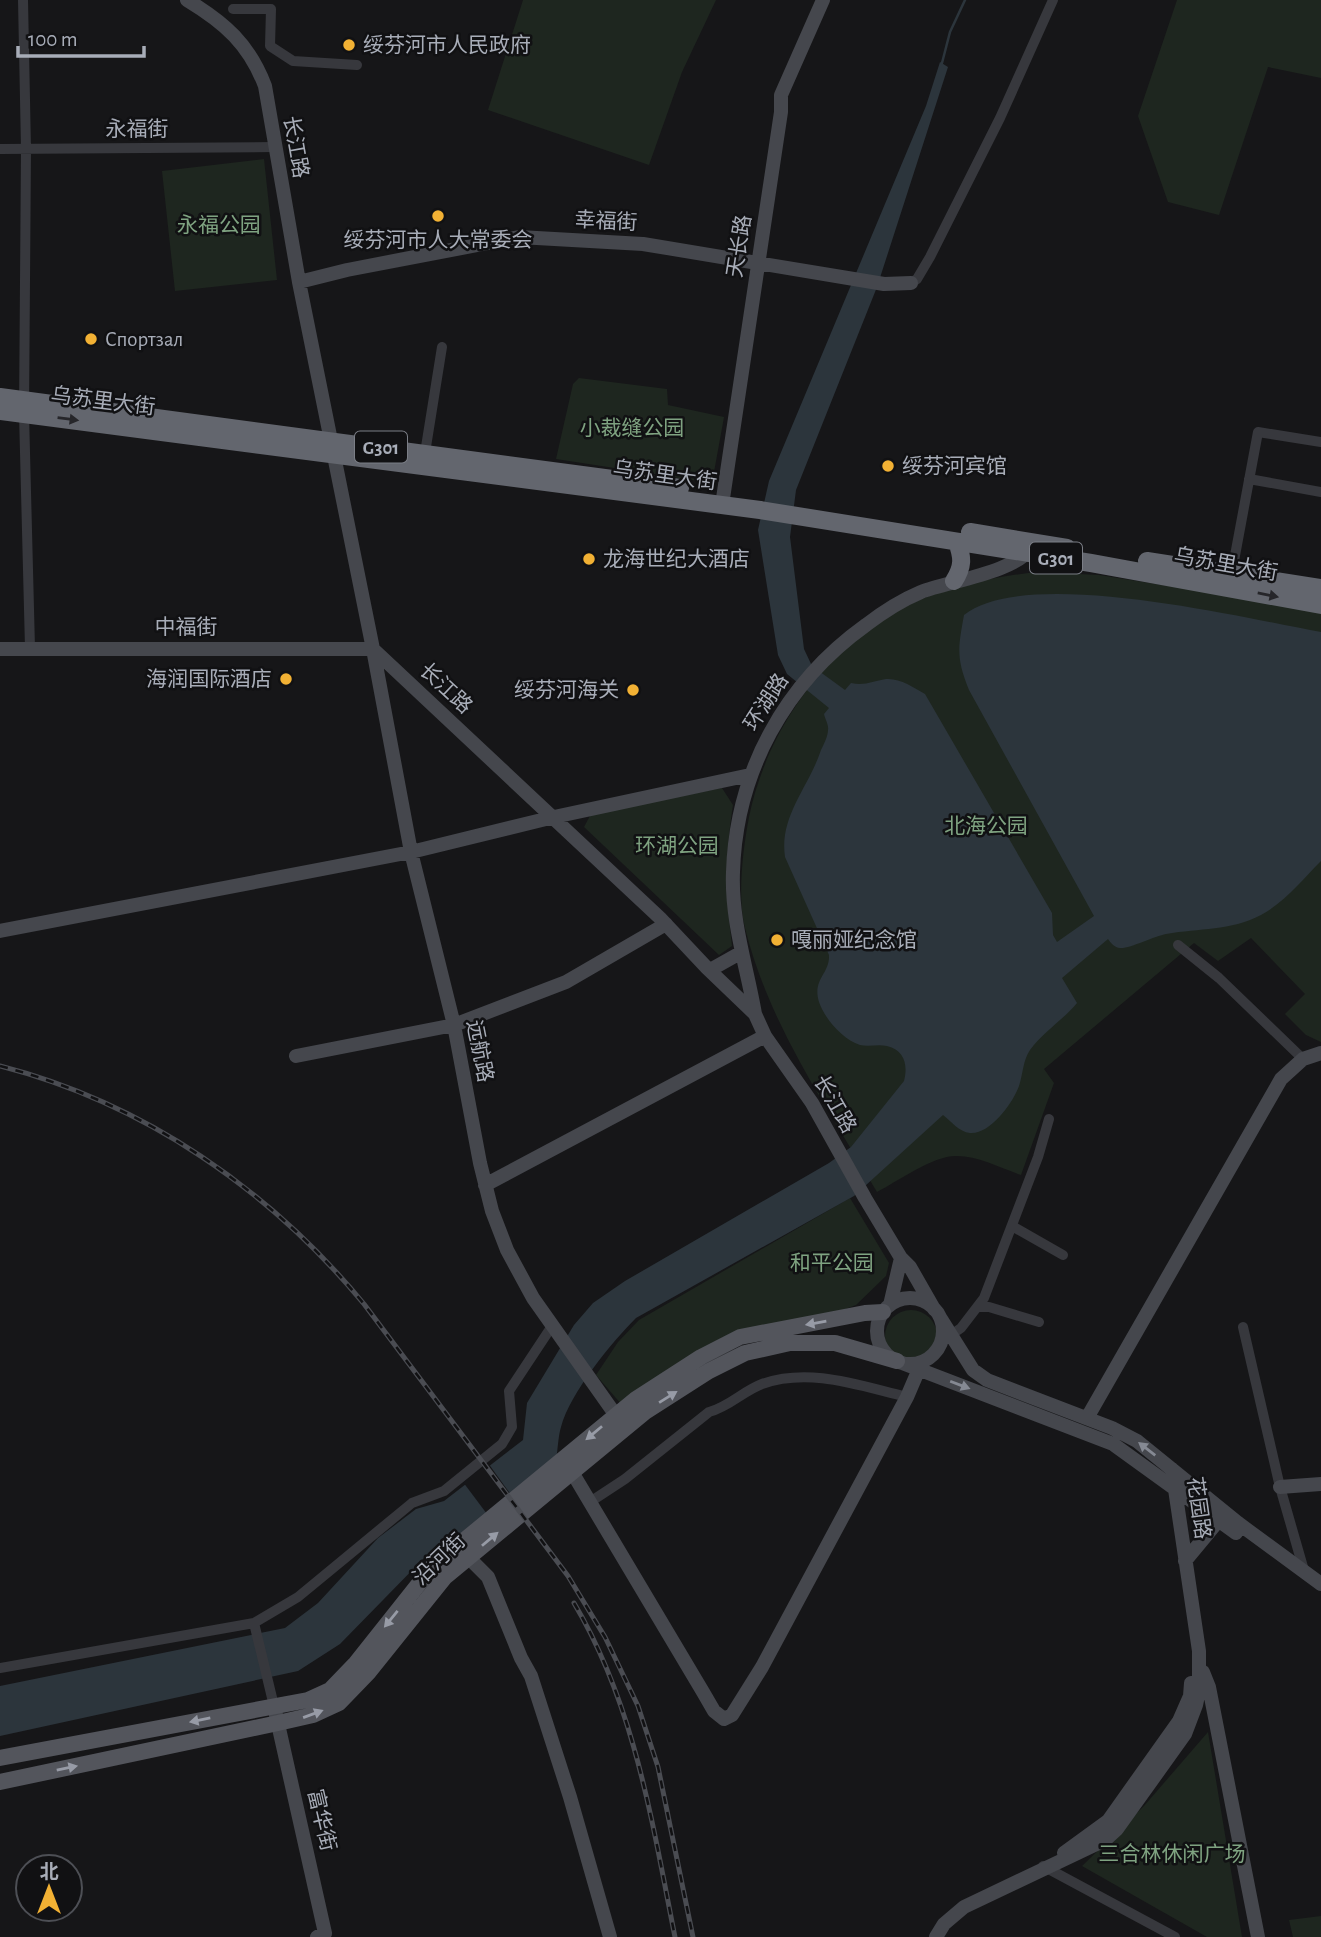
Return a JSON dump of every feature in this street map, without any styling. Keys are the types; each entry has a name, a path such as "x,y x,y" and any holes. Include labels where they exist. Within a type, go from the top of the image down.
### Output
{"highway":[{"name":"乌苏里大街","path":"0,397 24,406 761,505 1031,548 1091,563 1231,581 1321,588"},
{"name":"乌苏里大街","path":"0,411 24,406"},
{"name":"乌苏里大街","path":"331,447 425,453 723,500"},
{"name":"乌苏里大街","path":"791,510 957,542 1031,548"},
{"path":"954,581 962,566 957,542"},
{"name":"乌苏里大街","path":"1231,581 1321,605"}],"main road":[{"name":"沿河街","path":"0,1782 313,1715 339,1703 368,1673 445,1577 572,1472 620,1422 636,1399 701,1357 740,1338 886,1309"},
{"name":"沿河街","path":"0,1758 308,1700 330,1690 356,1663 433,1566 620,1422 645,1412 709,1371 745,1353 790,1343 835,1343 897,1361"}],"street":[{"path":"23,0 26,149 24,406 30,648"},
{"name":"长江路","path":"187,0 220,21 249,52 265,86 299,282 373,649 666,924 755,1014 765,1036 813,1103 862,1193 973,1370 988,1380 1087,1418 1137,1441 1291,1563"},
{"name":"天长路","path":"723,500 781,112 781,95 823,0"},
{"path":"911,283 918,279 930,257 1000,118 1053,0"},
{"path":"233,9 271,9 271,46 293,61 357,65"},
{"name":"永福街","path":"0,149 274,147"},
{"name":"幸福街","path":"299,282 347,270 519,237 643,244 884,284 911,283"},
{"path":"425,453 442,347"},
{"path":"1231,581 1258,432 1321,442"},
{"path":"1249,480 1321,492"},
{"name":"环湖路","path":"755,1014 735,914 733,873 741,810 750,775 765,742 795,693 821,663 855,633 886,611 919,593 1011,565 1031,548"},
{"name":"中福街","path":"0,649 373,649"},
{"name":"远航路","path":"373,649 411,852 454,1024 492,1211 507,1250 533,1298 620,1422"},
{"path":"0,931 411,852 554,817 750,775"},
{"path":"296,1056 454,1024 566,982 666,924"},
{"path":"1178,945 1219,978 1303,1059"},
{"path":"710,970 742,952"},
{"path":"485,1185 765,1036"},
{"path":"1087,1418 1281,1079 1303,1059 1321,1053"},
{"path":"951,1335 961,1328 984,1298 1038,1157 1049,1119"},
{"path":"1012,1226 1063,1255"},
{"path":"901,1258 886,1309 878,1324 879,1343 886,1354 897,1361 920,1367 1113,1444 1272,1559 1291,1563 1321,1584"},
{"path":"572,1472 714,1711 724,1719 732,1715 762,1667 907,1397 920,1367 940,1345 943,1332 938,1314 921,1300 899,1300 886,1309"},
{"path":"978,1307 989,1307 1039,1322"},
{"path":"0,1668 254,1623 298,1597 412,1503 444,1490 502,1444 512,1427 509,1391 552,1326"},
{"path":"1243,1327 1280,1487 1305,1574"},
{"path":"590,1502 625,1479 709,1412 720,1409 758,1385 783,1377 814,1376 907,1397"},
{"name":"花园路","path":"936,1937 944,1924 964,1907 1043,1867 1108,1821 1179,1721 1190,1696 1191,1652 1170,1486 1172,1469"},
{"path":"1280,1487 1321,1484"},
{"name":"花园路","path":"927,1937 937,1918 958,1901 1105,1840 1124,1819 1185,1734 1196,1705 1200,1664 1185,1561 1170,1486"},
{"path":"1185,1561 1219,1520"},
{"path":"468,1557 488,1577 534,1686 610,1937"},
{"path":"254,1623 274,1706"},
{"path":"1200,1664 1209,1687 1258,1937"},
{"name":"富华街","path":"274,1706 323,1936"},
{"path":"1043,1867 1175,1937"}],"green space":[{"path":"523,0 716,0 682,72 649,165 488,110"},
{"path":"1177,0 1321,0 1321,78 1268,67 1219,215 1168,202 1138,116"},
{"name":"永福公园","path":"264,159 277,280 175,291 162,171"},
{"name":"小裁缝公园","path":"579,378 667,389 668,405 724,417 712,483 556,459 573,384"},
{"name":"北海公园","path":"1037,572 1099,575 1321,610 1321,1042 1306,1035 1285,1014 1305,994 1251,938 1218,961 1194,943 1044,1069 1054,1083 1021,1175 973,1158 948,1157 927,1164 877,1192 784,1032 756,964 745,928 741,902 743,858 758,782 790,715 812,684 865,632 896,612 942,591"},
{"name":"环湖公园","path":"722,788 733,805 727,876 732,946 719,955 584,827 591,814"},
{"name":"和平公园","path":"850,1198 889,1263 886,1276 856,1305 832,1314 737,1334 622,1405 596,1375 618,1342 639,1320"},
{"path":"911,1310 921,1312 929,1318 935,1326 935,1346 929,1354 921,1360 911,1362 901,1360 893,1354 887,1346 885,1336 887,1326 893,1318 901,1312"},
{"name":"三合林休闲广场","path":"1208,1732 1242,1937 1207,1937 1082,1866 1144,1806"},
{"path":"1321,1916 1321,1937 1293,1937 1289,1920"}],"shaded area":[{"name":"北海公园","path":"940,62 948,67 877,287 796,490 790,537 804,649 812,666 845,690 851,683 865,684 891,679 925,694 1052,913 1053,935 1057,942 1094,916 969,690 959,653 964,615 994,601 1035,595 1084,595 1190,607 1321,632 1321,861 1278,904 1249,920 1238,924 1166,934 1124,948 1116,947 1108,939 1062,978 1077,1003 1030,1050 1016,1093 1000,1117 985,1129 970,1133 943,1115 854,1196 636,1318 604,1355 573,1399 561,1427 556,1460 485,1518 426,1556 340,1644 298,1671 0,1736 0,1686 285,1628 318,1603 378,1538 416,1509 444,1501 523,1440 527,1403 574,1325 593,1303 625,1281 829,1163 851,1147 904,1081 904,1059 898,1051 887,1046 860,1045 853,1042 830,1021 819,1002 819,982 829,962 829,955 785,857 784,842 786,828 796,802 827,737 828,726 824,714 829,708 787,674 778,655 758,530 769,481 926,106"}],"pier":[{"path":"488,1463 514,1499 490,1518 463,1482"}],"waterway":[{"path":"942,63 950,32 965,0"}],"railway":[{"path":"0,1066 53,1082 104,1103 201,1156 288,1224 364,1304 568,1576 605,1637 638,1706 658,1767 693,1937"},
{"path":"574,1603 595,1642 627,1724 649,1808 675,1937"}],"place":[{"name":"绥芬河市人民政府","path":"349,45"},
{"name":"绥芬河市人大常委会","path":"438,216"},
{"name":"Спортзал","path":"91,339"},
{"name":"绥芬河宾馆","path":"888,466"},
{"name":"龙海世纪大酒店","path":"589,559"},
{"name":"海润国际酒店","path":"286,679"},
{"name":"绥芬河海关","path":"633,690"},
{"name":"嘎丽娅纪念馆","path":"777,940"}]}
